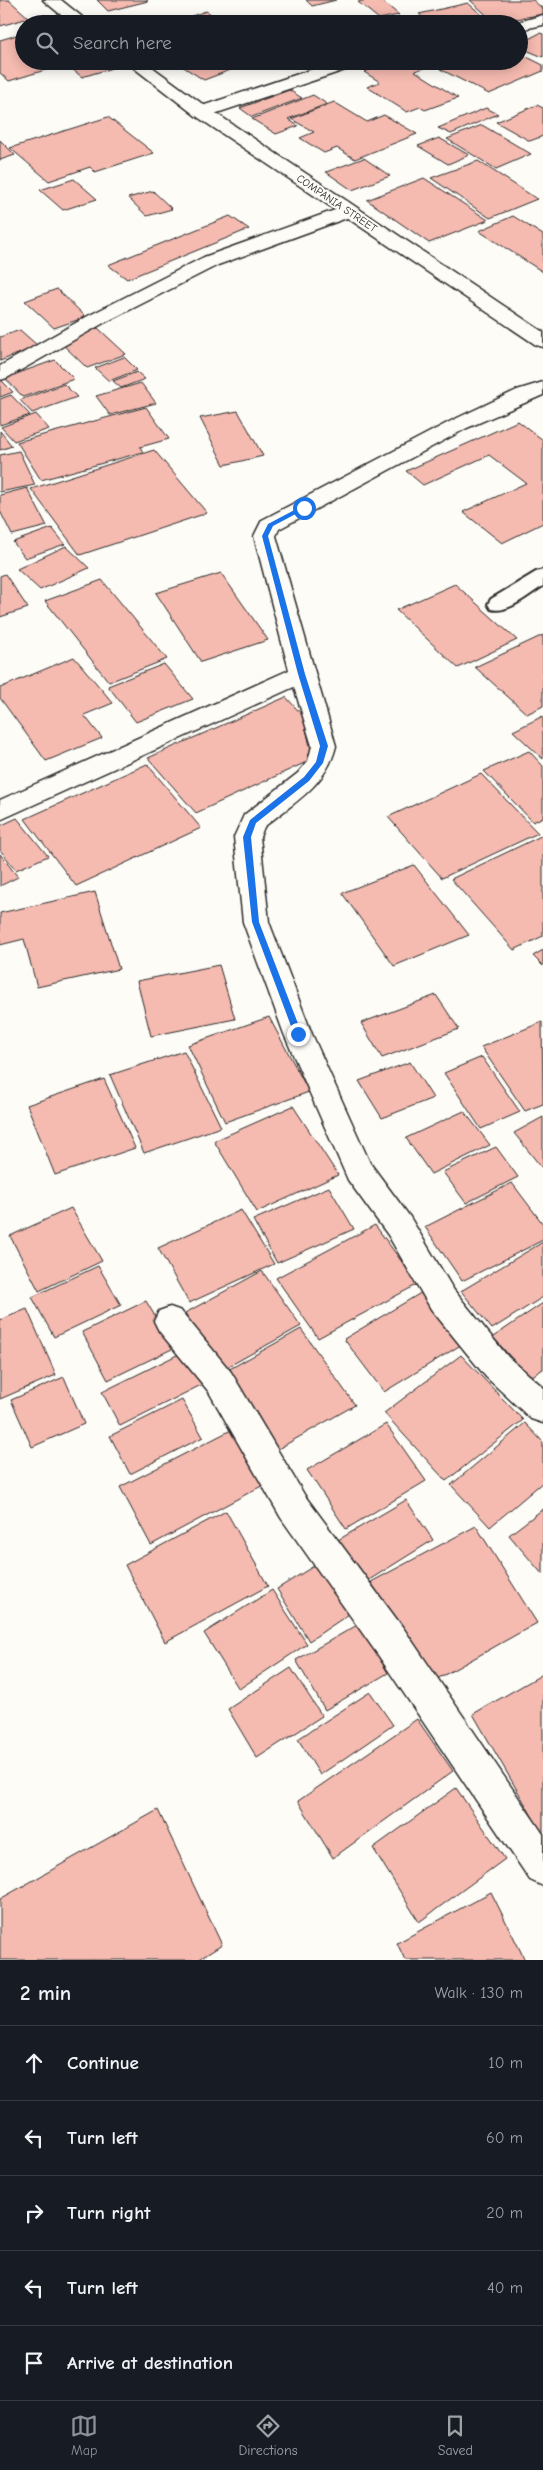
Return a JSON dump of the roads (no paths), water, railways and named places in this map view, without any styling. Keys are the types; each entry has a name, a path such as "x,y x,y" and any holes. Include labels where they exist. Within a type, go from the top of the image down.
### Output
{"street":[{"path":"51,0 71,15"},
{"path":"528,22 543,20"},
{"name":"COMPANIA STREET","path":"145,70 202,112 543,341"},
{"path":"202,112 327,70"},
{"path":"0,374 94,320 211,261 350,211"},
{"path":"539,1399 497,1367 442,1299 399,1226 359,1171 298,1034 256,922 247,837 253,822 307,779 320,763 324,746 302,674 265,536 270,525 460,424 524,394 543,388"},
{"path":"0,811 302,674"},
{"path":"170,1321 220,1382 293,1507 391,1642 543,1867"}],"lane":[{"path":"498,604 543,577"}]}
